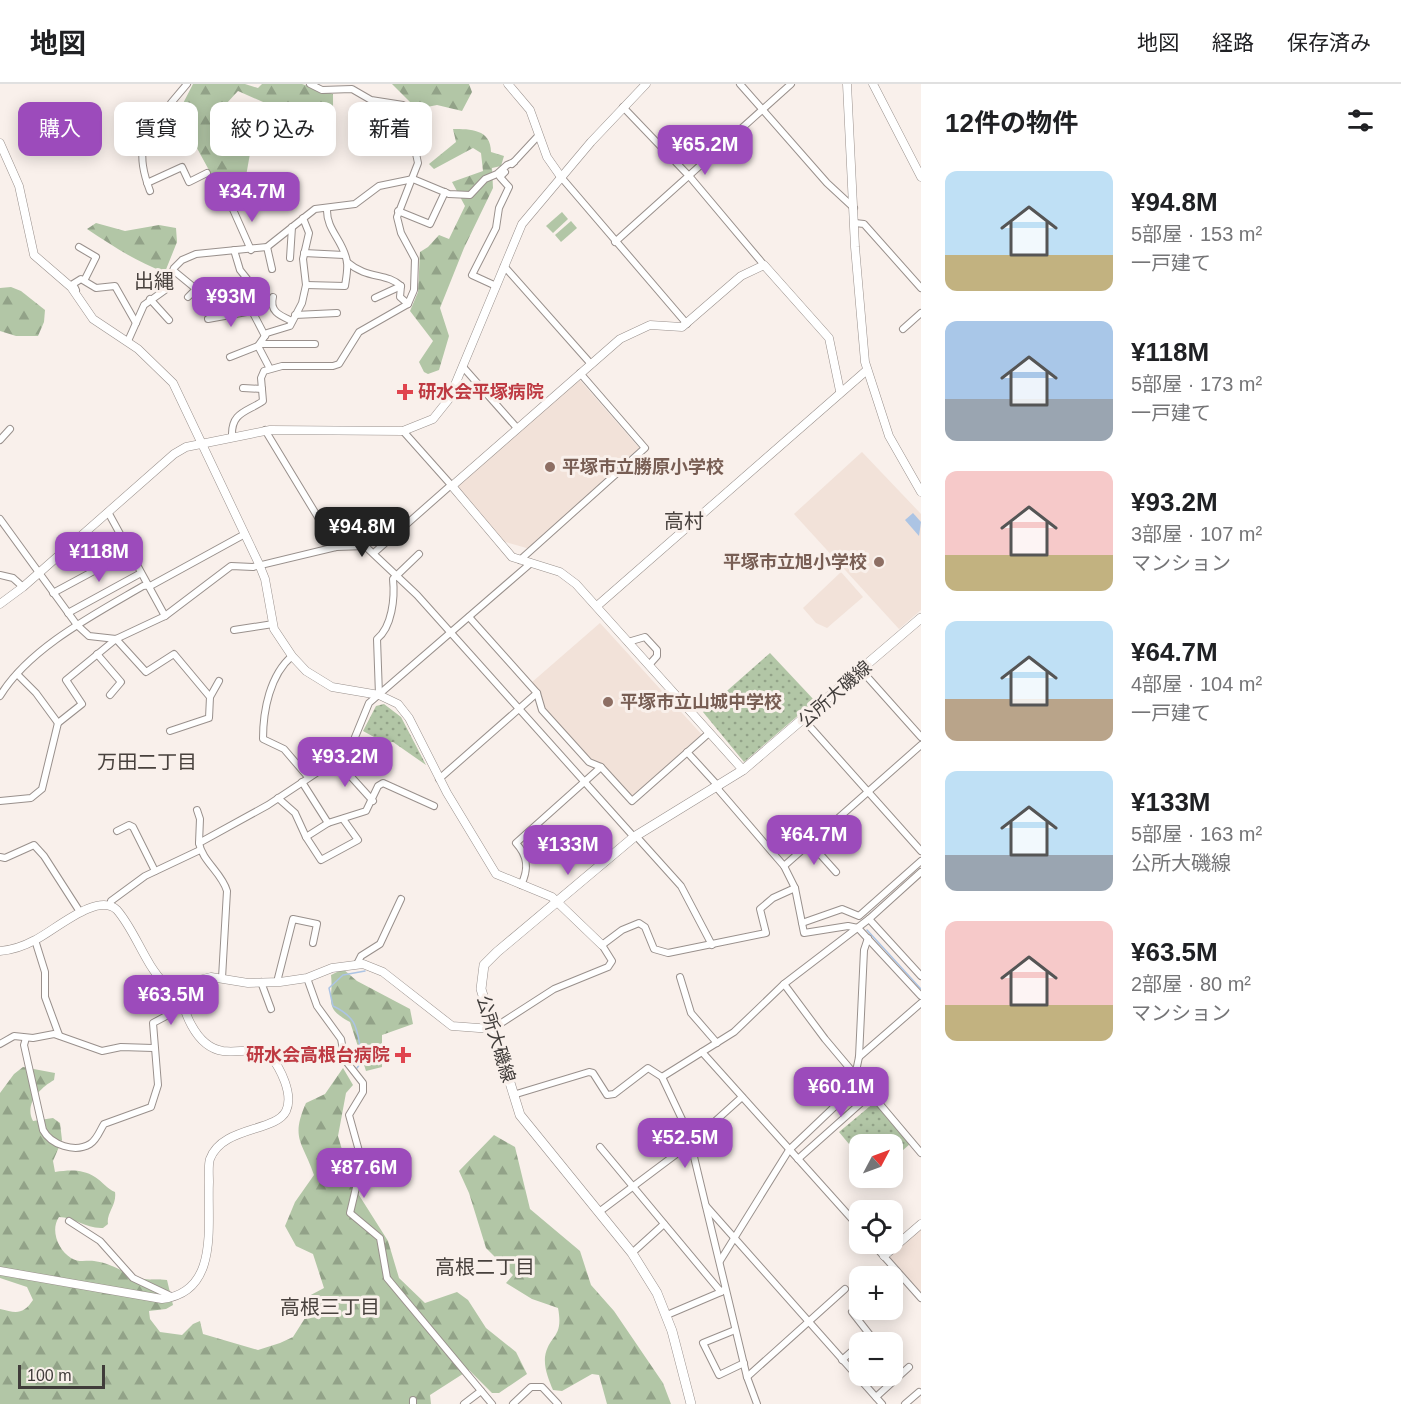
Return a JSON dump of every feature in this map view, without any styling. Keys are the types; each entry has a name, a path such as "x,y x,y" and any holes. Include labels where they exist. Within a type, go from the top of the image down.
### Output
{"main road":[{"name":"公所大磯線","path":"691,1404 667,1315 657,1293 632,1253 520,1115 481,989 484,965 635,837 718,788 743,770 921,618"}],"street":[{"path":"150,191 142,172 145,139 156,135 171,104 187,84"},
{"path":"269,367 339,364 359,332 408,304 414,290 416,259 401,233 397,217 418,163 407,111 403,105 371,100 352,89 322,90 310,84"},
{"path":"508,84 530,110 547,157 561,177 687,324"},
{"path":"0,604 23,587 174,454 200,442 265,430 403,431 420,426 442,411 463,368 522,224 561,177 646,84"},
{"path":"740,84 827,183 854,208"},
{"path":"615,242 791,84"},
{"path":"847,84 861,335 867,370 889,436 920,487"},
{"path":"873,84 921,177"},
{"path":"624,107 690,177 830,338 840,391"},
{"path":"496,286 472,275 496,228 499,208 509,187 500,177 538,136"},
{"path":"0,143 5,164 19,186 34,255 71,287 93,319 128,341 159,367 173,383 259,564 265,579 277,636 292,656 306,671 332,687 379,695 403,709 439,779 496,874 546,894 559,902 603,945 611,957 608,968 554,989 492,1029 452,1026 383,972 357,964 332,968 307,978 277,982 204,977 179,985 165,984 122,918 110,905 104,904 80,912 35,940 0,951"},
{"path":"128,341 144,305 165,290 182,260 196,254 267,247 315,209 356,204 379,186 413,179 444,192 470,195 485,179 514,162"},
{"path":"147,183 182,167 189,182 207,173"},
{"path":"398,211 430,224 444,192"},
{"path":"231,205 251,250"},
{"path":"306,285 345,286 347,262 339,240 326,221 327,209"},
{"path":"260,345 265,336 273,330 287,328 294,318 306,285 304,254 309,233 303,218"},
{"path":"855,223 864,224 921,288"},
{"path":"290,258 292,227"},
{"path":"75,295 73,284 85,279 96,257 79,247"},
{"path":"267,247 272,269"},
{"path":"234,250 240,270 252,285 252,311 265,336"},
{"path":"304,254 344,255"},
{"path":"347,262 365,275 394,279 401,285"},
{"path":"375,552 620,339 643,327 682,327 741,276 765,264"},
{"path":"504,266 591,364"},
{"path":"174,271 196,289 188,297"},
{"path":"85,279 96,288 116,286 136,322"},
{"path":"401,285 400,297 408,304"},
{"path":"375,298 401,285"},
{"path":"273,297 274,311 294,318 337,313"},
{"path":"150,299 169,320"},
{"path":"208,319 252,311"},
{"path":"903,329 921,313"},
{"path":"230,357 260,345 315,344"},
{"path":"260,345 269,367"},
{"path":"232,436 235,417 262,401 261,378 269,367"},
{"path":"463,368 517,428"},
{"path":"597,606 840,391 867,370"},
{"path":"520,560 645,448 580,373"},
{"path":"243,388 262,389"},
{"path":"0,440 10,429"},
{"path":"265,430 336,547"},
{"path":"403,431 507,553 568,577 597,606 743,770"},
{"path":"108,512 165,616"},
{"path":"0,519 77,625 89,636 116,639 146,672 174,654 210,697"},
{"path":"0,696 17,674 77,625 147,585 152,585 245,534"},
{"path":"0,801 31,798 42,789 58,723 82,704 66,680 116,639 165,616 227,568 253,567 336,547 365,546 375,552 396,574 583,783 681,886 712,945"},
{"path":"53,592 129,552"},
{"path":"379,695 377,639 386,632 394,591 393,579 419,554"},
{"path":"110,905 111,901 155,871 200,847 336,760 348,750 369,703 531,563"},
{"path":"68,613 141,573"},
{"path":"0,575 13,578 23,587"},
{"path":"469,617 537,693 542,710 589,762 601,766 632,801 709,733"},
{"path":"234,630 273,624"},
{"path":"628,642 641,636 657,650 657,656 650,665"},
{"path":"97,654 121,682 110,695"},
{"path":"292,656 280,667 263,713 263,739 284,749 308,777"},
{"path":"862,670 921,737"},
{"path":"17,674 36,693 58,723"},
{"path":"170,731 210,718 210,697 219,681"},
{"path":"439,779 537,693"},
{"path":"804,720 921,851"},
{"path":"784,866 921,745"},
{"path":"687,752 784,866 795,888 804,933 848,926 858,928 921,996"},
{"path":"336,760 373,801"},
{"path":"521,885 527,868 526,860 516,843 601,766"},
{"path":"302,782 328,823"},
{"path":"306,837 328,823 366,812 378,786 383,783 434,806"},
{"path":"278,798 295,813 306,837 321,860 358,840 343,819"},
{"path":"197,810 200,819 200,847 227,891 222,978"},
{"path":"117,831 129,825 133,827 155,871"},
{"path":"810,843 836,873"},
{"path":"0,857 5,858 34,845 44,856 80,912"},
{"path":"802,923 842,909 859,915 921,861"},
{"path":"662,1077 734,1032 784,984 858,928 921,872"},
{"path":"603,945 622,930 639,923 645,927 654,949 660,953 766,933 760,909 773,898 795,888"},
{"path":"357,964 362,956 380,944 392,913 402,899"},
{"path":"277,982 293,919 316,924 313,943"},
{"path":"869,919 921,976"},
{"path":"720,1261 789,1150 852,1090 859,1057 864,950 868,938"},
{"path":"35,940 45,972 45,997 59,1035"},
{"path":"680,977 691,1013 717,1043"},
{"path":"307,978 317,1006 341,1039 345,1060 363,1083 363,1092 348,1115 359,1151 360,1171 350,1213 380,1238 387,1278 492,1404"},
{"path":"261,982 271,1009"},
{"path":"784,984 825,1039 921,1153"},
{"path":"0,1271 162,1299 174,1297 196,1284 206,1264 210,1159 221,1143 229,1138 280,1118 286,1111 288,1096 279,1071 270,1055 253,1050 223,1051 208,1045 198,1033 181,1000 179,985"},
{"path":"26,1038 24,1046 43,1130 53,1141 68,1147 90,1144 104,1124 151,1107 158,1085 153,1048 153,1023 168,1015 181,1000"},
{"path":"859,1057 921,1003"},
{"path":"0,1044 11,1036 26,1038 59,1035 71,1042 102,1051 121,1047 153,1048"},
{"path":"702,1052 849,1216"},
{"path":"513,1095 589,1072 593,1073 607,1095 614,1094 648,1068 662,1077 683,1120 691,1143 720,1261 723,1290 747,1377 757,1404"},
{"path":"798,1159 871,1094"},
{"path":"599,1212 691,1143 742,1097"},
{"path":"600,1147 723,1290"},
{"path":"705,1206 849,1367"},
{"path":"69,1221 100,1241 133,1278 174,1297"},
{"path":"632,1253 664,1224"},
{"path":"921,1224 884,1256 921,1298"},
{"path":"747,1377 845,1289"},
{"path":"667,1315 723,1290"},
{"path":"858,1320 868,1332"},
{"path":"735,1330 703,1343 719,1375 744,1363"},
{"path":"842,1360 849,1353"},
{"path":"876,1397 909,1367"},
{"path":"867,1386 882,1404"},
{"path":"513,1404 531,1387 542,1387 558,1404"},
{"path":"464,1404 481,1391"},
{"path":"905,1404 919,1392"}],"shaded area":[{"name":"平塚市立勝原小学校","path":"579,379 641,450 530,549 502,541 459,488 459,485"},
{"name":"平塚市立旭小学校","path":"862,452 921,514 921,610 899,629 794,514"},
{"path":"841,572 863,597 827,628 816,623 803,608"},
{"name":"平塚市立山城中学校","path":"600,623 703,736 634,797 630,796 600,763 590,760 545,710 541,695 531,683"},
{"path":"921,1228 921,1293 903,1273 903,1266 897,1266 890,1258 891,1254 903,1254 903,1244"}],"green space":[{"path":"193,84 245,84 258,88 262,84 302,84 333,94 333,102 263,102 238,91 228,102 210,102 210,156 250,156 243,193 222,194 198,150 198,102 184,102"},
{"path":"392,84 469,84 472,92 462,111 437,105 432,106 432,102 410,102"},
{"path":"453,129 478,132 487,139 491,152 504,156 501,166 492,168 493,188 464,248 440,308 449,336 439,370 428,374 424,372 419,362 433,341 410,311 418,292 420,252 439,235 449,239 465,206 452,182 483,171 481,153 473,148 434,169 429,164 456,142"},
{"path":"562,212 568,219 553,233 546,226"},
{"path":"571,221 577,228 561,242 555,235"},
{"path":"96,223 125,231 159,225 176,228 177,242 165,272 134,258 87,229"},
{"path":"11,287 21,291 45,310 44,322 38,336 16,336 0,331 0,288"},
{"path":"770,653 815,701 744,762 703,712"},
{"path":"384,704 401,717 426,765 393,742 385,743 363,731 376,706"},
{"path":"343,969 357,981 410,1009 413,1024 382,1035 382,1067 366,1071 350,1022 341,1017 332,1007 331,975"},
{"path":"23,1067 55,1073 54,1080 35,1097 31,1115 33,1121 53,1118 60,1123 62,1140 53,1161 55,1172 81,1171 95,1177 115,1192 108,1224 103,1228 91,1227 59,1217 55,1234 62,1250 77,1260 101,1262 144,1279 167,1280 173,1305 166,1309 149,1311 150,1319 160,1332 182,1335 193,1324 200,1321 203,1334 258,1350 293,1337 307,1315 307,1297 324,1288 313,1254 296,1246 285,1226 295,1202 314,1175 300,1140 301,1115 306,1103 325,1094 343,1068 353,1085 346,1093 338,1136 352,1184 388,1241 399,1278 425,1303 457,1292 468,1300 486,1328 516,1352 527,1374 499,1393 492,1393 469,1370 430,1395 431,1404 0,1404 0,1309 19,1312 33,1300 27,1287 0,1278 0,1093 14,1074"},
{"path":"875,1102 911,1143 903,1150 903,1134 849,1134 849,1144 839,1132"},
{"path":"494,1135 515,1147 530,1209 580,1251 591,1285 614,1311 663,1383 671,1404 607,1404 599,1375 592,1374 562,1391 553,1390 546,1370 545,1357 558,1331 558,1308 532,1299 506,1283 513,1275 486,1248 469,1193 459,1171"}],"water":[{"path":"913,513 921,522 919,536 905,520"}],"waterway":[{"path":"867,930 921,989"},
{"path":"357,1068 363,1060 356,1028 349,1016 333,1006 329,988 343,975 365,971"}],"place":[{"name":"研水会平塚病院","path":"405,392"},
{"name":"平塚市立勝原小学校","path":"550,467"},
{"name":"平塚市立旭小学校","path":"879,562"},
{"name":"平塚市立山城中学校","path":"608,702"},
{"name":"研水会高根台病院","path":"403,1055"}],"district":[{"name":"出縄","path":"154,281"},
{"name":"高村","path":"684,521"},
{"name":"万田二丁目","path":"147,762"},
{"name":"高根二丁目","path":"485,1267"},
{"name":"高根三丁目","path":"330,1307"}]}
